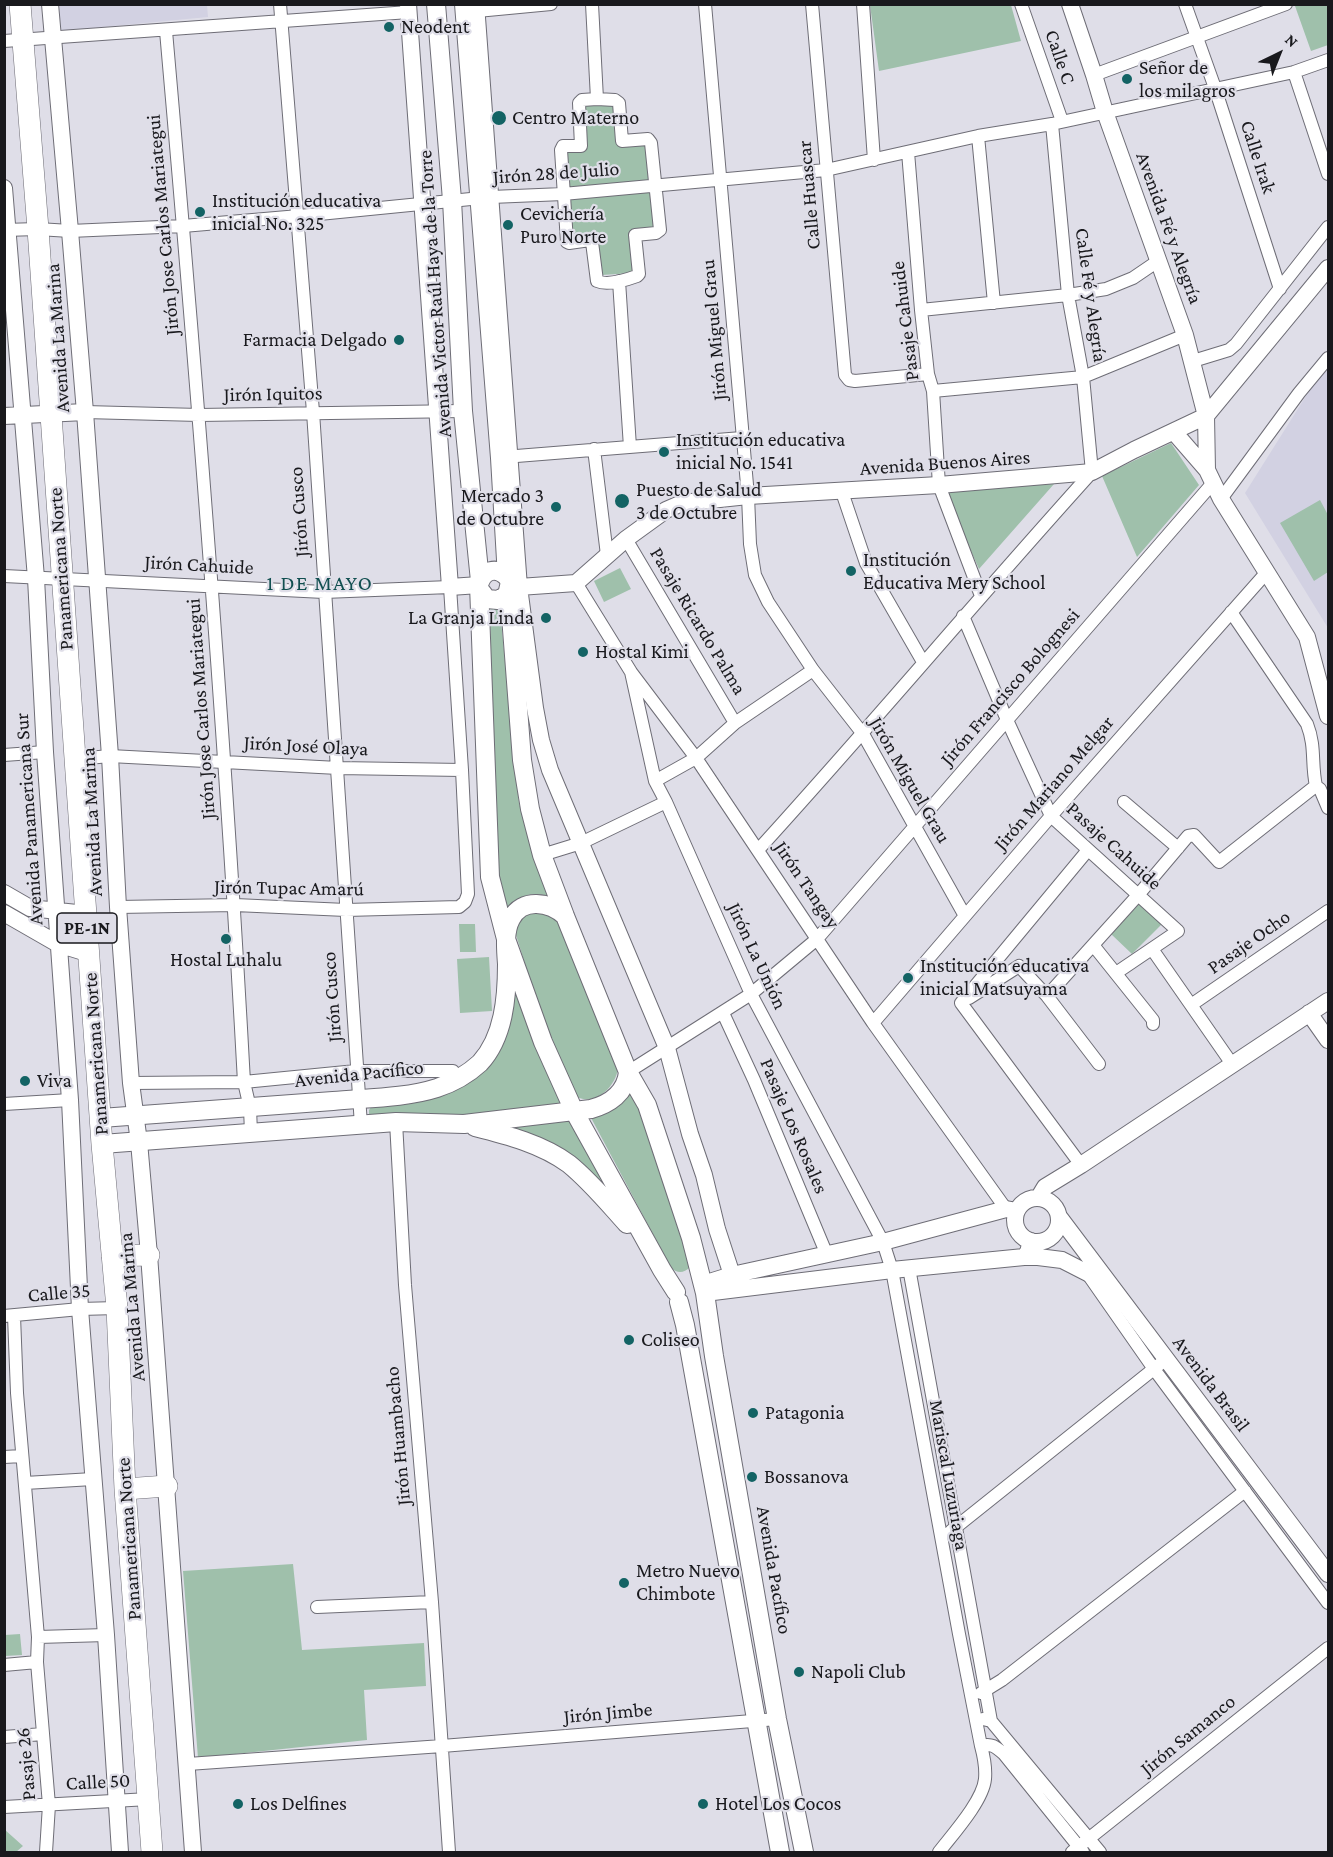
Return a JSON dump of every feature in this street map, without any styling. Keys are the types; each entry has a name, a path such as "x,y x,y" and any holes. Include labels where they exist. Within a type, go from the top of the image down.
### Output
{"highway":[{"name":"Panamericana Norte","path":"20,4 13,41 38,229 102,1144 117,1308 125,1489 152,1852"},
{"path":"112,1256 149,1255"},
{"path":"125,1489 167,1486"}],"main road":[{"name":"Avenida La Marina","path":"50,4 85,412 131,1083 139,1142 149,1255 193,1852"},
{"name":"Avenida Victor Raúl Haya de la Torre","path":"436,4 452,200 463,411 480,585 490,877 506,939"},
{"name":"Avenida Fé y Alegría","path":"1070,4 1105,112 1193,361 1206,416 1210,477"},
{"path":"472,7 504,457 522,760 530,809 542,855 565,916"},
{"path":"409,8 450,587"},
{"name":"Avenida Panamericana Sur","path":"4,188 36,578 80,1309 106,1635 120,1852"},
{"name":"Avenida Buenos Aires","path":"576,583 626,538 666,510 682,503 748,496 842,492 1092,472 1206,416 1329,268"},
{"path":"4,416 85,412"},
{"name":"Avenida Fé y Alegría","path":"1174,432 1210,477 1221,499 1307,637 1325,687 1329,716"},
{"path":"511,585 503,598 493,600 487,599 480,585 486,573 495,570 504,573 511,585 541,740 550,770 667,1048 732,1275"},
{"path":"511,585 576,583"},
{"name":"Jirón Cahuide","path":"450,587 480,585"},
{"path":"4,893 30,908 86,914"},
{"path":"565,916 548,904 527,905 511,918 506,939 543,1042 574,1111 677,1297 683,1305 693,1307 701,1302 704,1289"},
{"path":"4,913 58,944 90,954"},
{"name":"Avenida Pacífico","path":"565,916 628,1072 647,1105 668,1166 704,1289 777,1719 804,1852"},
{"name":"Avenida Pacífico","path":"101,1118 405,1094 435,1089 456,1081 480,1062 493,1043 503,1016 507,987 506,939"},
{"path":"1039,1197 1045,1187 1329,1001"},
{"path":"1309,1013 1329,1040"},
{"path":"102,1144 396,1122 464,1124 574,1111 602,1106 612,1100 621,1091 628,1072"},
{"path":"464,1124 535,1145 567,1162 594,1186 649,1247"},
{"path":"704,1289 732,1275 883,1242 1011,1210 1033,1198 1039,1197 1053,1204 1059,1213 1059,1223 1055,1233 1047,1240 1026,1239 1019,1231 1011,1210"},
{"name":"Avenida Brasil","path":"1059,1218 1111,1286 1160,1364 1329,1575"},
{"path":"1024,1257 1034,1241"},
{"path":"1034,1241 1062,1260 1111,1286"},
{"path":"704,1289 1024,1257 1062,1260"},
{"path":"677,1297 687,1336 780,1852"}],"street":[{"name":"Jirón Cusco","path":"280,4 313,412 361,1125"},
{"path":"472,7 551,4"},
{"path":"592,4 597,99"},
{"name":"Jirón Miguel Grau","path":"705,4 748,496 750,544 755,575 768,602 813,670 863,734 965,916"},
{"name":"Calle Huascar","path":"812,4 845,375 849,380 855,381 928,374"},
{"path":"863,4 874,160"},
{"name":"Calle C","path":"1021,4 1057,123"},
{"name":"Calle Irak","path":"1185,4 1215,88 1280,289"},
{"path":"1094,75 1279,6"},
{"path":"13,41 282,22 409,8"},
{"name":"Jirón Jose Carlos Mariategui","path":"166,31 226,762 244,1082 250,1108 251,1133"},
{"name":"Jirón 28 de Julio","path":"6,230 70,231 183,226 485,197 563,194 826,170 978,136 1057,123 1294,72 1329,60"},
{"path":"1294,72 1329,174"},
{"path":"597,99 615,100 619,103 622,141 648,139 651,143 660,230 635,235 639,274 619,281 598,282 590,240 567,242 561,148 581,146 579,103 582,100 597,99"},
{"name":"Calle Fé y Alegría","path":"1057,123 1068,295 1083,376 1092,472"},
{"path":"978,136 994,303"},
{"name":"Pasaje Cahuide","path":"908,152 921,310 928,374 933,392 939,485 981,596"},
{"path":"1193,361 1229,350 1329,227"},
{"path":"921,310 1106,289 1133,278 1158,261"},
{"path":"619,281 630,447"},
{"path":"933,392 1083,376 1185,335"},
{"path":"1221,499 1299,393 1329,357"},
{"name":"Jirón Iquitos","path":"85,412 199,415 463,411"},
{"path":"504,457 742,438"},
{"path":"594,449 607,555"},
{"path":"758,850 863,734 963,616 1092,472"},
{"name":"Jirón Francisco Bolognesi","path":"628,1072 751,994 817,939 1007,720 1210,477"},
{"path":"842,492 866,563 923,662"},
{"name":"Pasaje Ricardo Palma","path":"626,538 735,723"},
{"name":"Jirón Mariano Melgar","path":"873,1023 1051,816 1267,572"},
{"name":"Jirón Cahuide","path":"4,576 324,591 450,587"},
{"name":"Jirón Tangay","path":"576,583 631,672 696,758 873,1023 1011,1210"},
{"path":"450,587 462,770"},
{"path":"1231,612 1307,724 1312,739 1313,766 1317,786 1329,808"},
{"name":"Pasaje Cahuide","path":"963,616 1051,816 1178,931 1152,949"},
{"path":"655,781 696,758 735,723 813,670"},
{"name":"Jirón La Unión","path":"631,672 655,781 751,994 883,1242"},
{"path":"4,755 45,752"},
{"name":"Jirón José Olaya","path":"76,759 110,756 338,768 462,770"},
{"name":"Jirón Tupac Amarú","path":"118,907 235,905 346,910 459,908 465,902 468,894 462,770"},
{"path":"1047,996 1188,836 1194,835 1219,862 1317,786"},
{"path":"542,855 581,843 666,802"},
{"path":"1124,802 1178,848"},
{"path":"961,1003 1088,850"},
{"name":"Pasaje Ocho","path":"1191,1005 1329,911"},
{"path":"1093,945 1153,1020 1153,1024"},
{"path":"1116,974 1152,949 1232,1064"},
{"path":"961,1003 1019,966 1047,996 1099,1064"},
{"path":"961,1003 1081,1165"},
{"name":"Pasaje Los Rosales","path":"723,1013 754,1080 827,1255"},
{"path":"131,1083 244,1082 357,1071 453,1071"},
{"path":"4,1104 69,1100"},
{"name":"Jirón Huambacho","path":"396,1122 405,1286 432,1602 449,1852"},
{"name":"Mariscal Luzuriaga","path":"883,1242 900,1269 956,1528 991,1721"},
{"name":"Mariscal Luzuriaga","path":"900,1269 941,1539 974,1715 985,1760 985,1781 980,1797 939,1852"},
{"path":"1086,1272 1160,1364 1245,1491 1329,1603"},
{"name":"Calle 35","path":"9,1316 117,1308"},
{"name":"Pasaje 26","path":"9,1316 11,1393 25,1483 38,1637 37,1662 50,1805 46,1852"},
{"path":"941,1539 1160,1364"},
{"path":"4,1457 22,1456"},
{"path":"25,1483 93,1479"},
{"path":"971,1697 986,1691 1002,1680 1245,1491"},
{"path":"317,1607 432,1602"},
{"path":"38,1637 106,1635"},
{"name":"Jirón Samanco","path":"1078,1851 1089,1838 1329,1648"},
{"path":"4,1665 37,1662"},
{"path":"974,1715 991,1721 1100,1852"},
{"name":"Jirón Jimbe","path":"188,1764 777,1719"},
{"path":"4,1737 43,1734"},
{"path":"981,1746 990,1744 1004,1754 1078,1851"},
{"name":"Calle 50","path":"4,1807 149,1799"}],"shaded area":[{"path":"59,5 207,5 208,17 61,31"},
{"path":"1328,361 1328,628 1245,493"}],"green space":[{"path":"870,5 1011,5 1021,41 879,71"},
{"path":"1328,5 1328,45 1311,51 1295,6"},
{"path":"614,102 619,144 647,144 656,228 630,230 633,273 602,275 596,235 571,235 565,151 586,148 583,104"},
{"path":"1171,443 1199,485 1137,557 1102,476"},
{"path":"1054,484 979,569 944,490"},
{"path":"1320,500 1328,515 1328,572 1314,581 1280,523"},
{"path":"620,568 631,589 604,602 594,581"},
{"path":"491,607 500,610 519,803 534,853 551,897 538,894 526,895 516,901 508,911 499,876 495,838"},
{"path":"1140,903 1162,924 1132,954 1111,934"},
{"path":"533,910 558,917 618,1069 609,1088 598,1097 584,1099 577,1097 544,1025 516,935 521,920"},
{"path":"459,924 475,924 476,952 460,952"},
{"path":"489,957 492,1011 460,1013 457,959"},
{"path":"510,978 537,1051 566,1109 376,1121 369,1114 372,1106 475,1074"},
{"path":"630,1091 664,1158 690,1267 683,1272 671,1268 589,1114"},
{"path":"571,1118 611,1195 486,1125"},
{"path":"293,1564 302,1650 424,1643 426,1686 364,1690 367,1740 198,1758 183,1571"},
{"path":"20,1634 22,1655 5,1656 5,1635"},
{"path":"4,1829 23,1846 16,1852 5,1852"}],"place":[{"name":"Neodent","path":"389,27"},
{"name":"Señor de los milagros","path":"1127,79"},
{"name":"Centro Materno","path":"499,118"},
{"name":"Institución educativa inicial No. 325","path":"200,212"},
{"name":"Cevichería Puro Norte","path":"508,225"},
{"name":"Farmacia Delgado","path":"399,340"},
{"name":"Institución educativa inicial No. 1541","path":"664,452"},
{"name":"Puesto de Salud 3 de Octubre","path":"622,501"},
{"name":"Mercado 3 de Octubre","path":"556,507"},
{"name":"Institución Educativa Mery School","path":"851,571"},
{"name":"La Granja Linda","path":"546,618"},
{"name":"Hostal Kimi","path":"583,652"},
{"name":"Hostal Luhalu","path":"226,939"},
{"name":"Institución educativa inicial Matsuyama","path":"908,978"},
{"name":"Viva","path":"25,1081"},
{"name":"Coliseo","path":"629,1340"},
{"name":"Patagonia","path":"753,1413"},
{"name":"Bossanova","path":"752,1477"},
{"name":"Metro Nuevo Chimbote","path":"624,1583"},
{"name":"Napoli Club","path":"799,1672"},
{"name":"Los Delfines","path":"238,1804"},
{"name":"Hotel Los Cocos","path":"703,1804"}],"district":[{"name":"1 DE MAYO","path":"320,584"}]}
